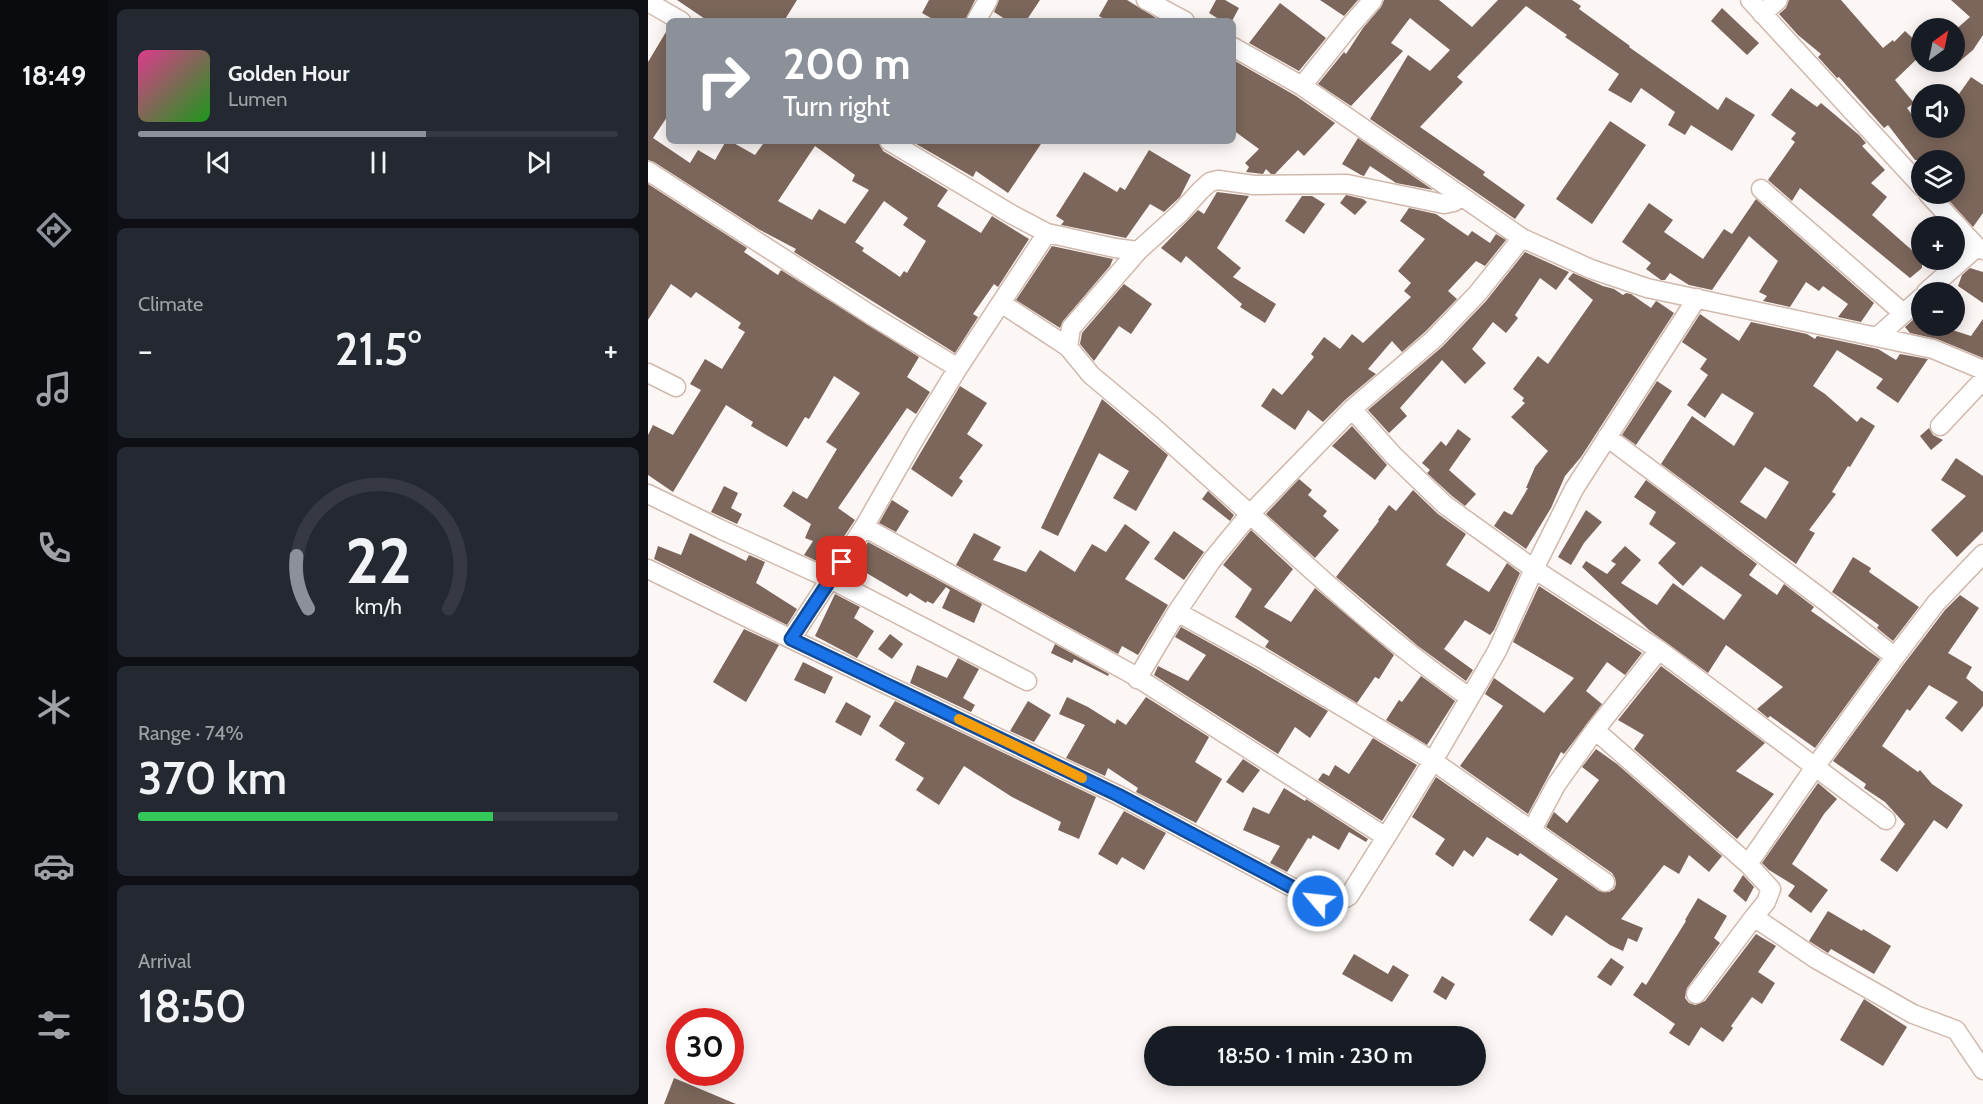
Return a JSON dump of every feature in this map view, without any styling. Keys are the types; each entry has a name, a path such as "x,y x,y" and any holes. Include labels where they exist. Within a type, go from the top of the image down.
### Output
{"street":[{"path":"978,18 988,0"},
{"path":"1146,0 1179,18"},
{"path":"1302,86 1373,0"},
{"path":"1778,0 1756,7 1911,175"},
{"path":"648,2 676,18"},
{"path":"1236,49 1302,86 1522,237 1591,269 1647,288 1933,349 1983,370"},
{"path":"908,146 1011,214 1047,233 1115,249 1138,251"},
{"path":"648,171 958,369"},
{"path":"1068,347 1071,328 1138,251 1210,182 1218,180 1254,185 1347,184 1444,204 1454,202 1461,196"},
{"path":"1761,189 1903,313"},
{"path":"1937,204 1980,249 1939,282"},
{"path":"791,639 864,527 958,369 1047,233"},
{"path":"1137,678 1212,560 1250,514 1352,409 1434,339 1477,294 1522,237"},
{"path":"648,569 1118,795 1318,901 1334,904 1349,896 1433,761 1497,651 1574,489 1697,298"},
{"path":"1001,303 1068,347 1090,375 1150,425 1334,591 1425,668 1469,697"},
{"path":"1877,337 1911,306"},
{"path":"648,373 676,387"},
{"path":"1940,426 1983,380"},
{"path":"1352,409 1393,455 1445,505 1534,569 1659,650 1886,820"},
{"path":"1606,437 1895,657"},
{"path":"648,494 830,579 1028,681"},
{"path":"864,527 1130,673 1232,736 1386,837"},
{"path":"1748,864 1895,657 1936,603 1983,554"},
{"path":"1177,612 1259,657 1433,761 1605,882"},
{"path":"1532,830 1556,784 1595,730 1659,650"},
{"path":"1595,730 1748,864 1771,889 1766,902 1696,994"},
{"path":"1754,917 1816,959 1913,1014 1956,1030 1983,1070"}],"building":[{"path":"677,0 797,0 786,18 704,18"},
{"path":"929,0 975,0 966,18 931,18 922,13"},
{"path":"999,0 1040,0 1028,18 1003,18 994,12"},
{"path":"1108,0 1127,0 1156,18 1102,18 1099,16"},
{"path":"1216,0 1225,0 1239,8 1234,18 1217,18 1209,13"},
{"path":"1320,0 1358,0 1344,16"},
{"path":"1384,0 1439,0 1472,27 1498,0 1572,0 1581,6 1579,9 1629,47 1718,110 1726,97 1755,115 1732,151 1691,125 1685,135 1668,125 1675,112 1641,88 1631,103 1608,90 1619,74 1565,37 1567,35 1526,6 1457,77 1463,82 1420,127 1485,172 1483,175 1525,205 1515,219 1370,119 1408,55 1430,71 1450,50 1410,18 1391,43 1403,51 1351,106 1318,84 1344,52 1346,54"},
{"path":"1789,0 1841,0 1883,48 1893,40 1894,42 1905,31 1911,37 1911,65 1895,80 1911,99 1911,105 1907,108 1911,113 1911,138 1965,138 1965,85 1971,77 1983,85 1983,213 1973,227 1952,204 1965,204 1965,150 1911,150 1911,155 1888,125 1884,128 1818,57 1821,54 1798,35 1779,14 1786,8"},
{"path":"1951,0 1983,0 1983,35 1973,50 1965,57 1965,21 1970,17"},
{"path":"1280,3 1326,38 1299,71 1249,43"},
{"path":"1722,8 1759,43 1747,55 1711,21"},
{"path":"666,32 666,118 653,138 690,163 698,150 715,160 724,144 735,144 755,155 763,144 880,144 883,151 948,190 937,206 981,233 992,216 1029,239 998,287 994,284 973,314 978,317 955,353 794,252 796,249 760,230 648,160 648,62","holes":["815,146 855,175 852,181 869,190 845,224 819,209 812,220 778,201","884,201 908,218 903,225 926,241 907,273 904,271 900,277 862,251 864,248 855,242"]},
{"path":"1236,62 1296,96 1335,123 1304,156 1298,150 1275,174 1271,174 1266,169 1263,174 1246,172 1249,167 1245,163 1259,149 1236,132"},
{"path":"1791,88 1817,107 1821,103 1859,135 1866,143 1862,146 1885,170 1871,183 1887,197 1872,215 1911,249 1911,270 1920,270 1910,278 1800,188 1792,201 1768,180 1795,142 1791,139 1796,133 1771,115"},
{"path":"1610,121 1646,145 1592,224 1556,199"},
{"path":"1358,138 1433,190 1396,183 1370,166 1364,176 1342,164"},
{"path":"916,144 1041,144 1008,193 976,171 973,177"},
{"path":"1149,150 1191,175 1180,197 1164,212 1150,204 1126,238 1061,225 1064,221 1056,216 1084,172 1117,192 1120,187 1125,190"},
{"path":"648,184 747,248 744,252 778,275 781,270 919,357 907,377 930,392 916,414 907,408 838,508 855,520 825,565 804,555 813,541 805,538 811,524 783,506 793,491 807,499 837,449 826,442 860,393 834,376 809,419 805,417 787,447 751,426 753,422 726,405 673,492 648,475 648,435 653,425 673,435 701,390 690,384 705,359 722,369 745,332 738,328 741,323 696,292 691,298 671,284 648,320"},
{"path":"1217,192 1249,196 1217,248 1241,268 1233,277 1276,304 1265,323 1240,307 1242,304 1186,256 1181,263 1161,248 1198,210 1204,214"},
{"path":"1346,195 1367,202 1355,215 1340,203"},
{"path":"1302,196 1312,196 1325,204 1304,234 1285,221"},
{"path":"1756,199 1874,303 1861,322 1838,317 1848,304 1823,286 1819,291 1806,282 1790,307 1763,301 1767,296 1759,292 1778,261 1749,236 1712,290 1689,285 1670,273 1665,280 1661,280 1646,269 1651,263 1622,242 1649,203 1673,220 1664,232 1703,259 1724,229 1732,234"},
{"path":"1409,208 1436,214 1468,236 1472,231 1490,243 1496,234 1506,240 1485,266 1476,261 1448,291 1457,299 1426,331 1402,352 1392,341 1368,369 1376,374 1323,422 1308,410 1295,430 1261,406 1273,388 1282,395 1314,357 1311,354 1324,337 1340,349 1352,334 1363,343 1411,297 1404,291 1411,283 1398,271 1425,239 1400,221"},
{"path":"1052,246 1113,259 1110,266 1063,321 1060,328 1016,300"},
{"path":"1525,252 1569,272 1556,290 1540,278 1515,315 1518,318 1506,333 1493,322 1472,349 1486,363 1465,384 1442,360 1400,408 1407,416 1389,433 1368,410 1442,347 1486,301"},
{"path":"1970,268 1983,272 1983,303 1965,291 1965,282 1959,282 1962,275"},
{"path":"1573,273 1614,289 1623,295 1631,294 1651,308 1656,301 1674,313 1581,457 1565,476 1551,508 1526,549 1494,526 1504,511 1512,515 1528,488 1526,488 1535,467 1548,451 1511,417 1525,403 1522,401 1524,398 1513,389 1538,356 1548,364 1593,300 1568,279"},
{"path":"1124,284 1152,304 1131,334 1119,326 1094,361 1080,344 1082,333"},
{"path":"1700,314 1739,341 1751,322 1807,334 1815,339 1817,336 1878,349 1896,360 1900,354 1928,359 1898,403 1876,388 1883,379 1837,350 1813,386 1857,422 1861,417 1875,426 1832,492 1836,494 1809,530 1815,533 1796,564 1661,464 1692,416 1734,446 1754,413 1722,393 1705,418 1687,405 1708,375 1700,369 1707,359 1682,342","holes":["1765,467 1789,482 1766,519 1740,502"]},
{"path":"1983,319 1983,358 1937,339 1924,336 1965,336 1965,334 1971,336"},
{"path":"1911,322 1911,333 1910,333 1905,327"},
{"path":"1657,381 1672,391 1636,445 1622,435"},
{"path":"960,386 987,403 967,434 983,445 959,478 963,481 952,497 911,469"},
{"path":"1102,399 1168,455 1136,511 1113,498 1129,471 1099,453 1058,536 1041,528"},
{"path":"1352,426 1387,465 1375,480 1332,446"},
{"path":"1929,428 1933,435 1943,440 1931,450 1920,436"},
{"path":"1458,429 1471,439 1449,470 1476,494 1465,506 1427,473 1430,470 1422,463 1441,441 1446,446"},
{"path":"1956,458 1983,476 1983,531 1957,557 1931,530 1966,496 1941,480"},
{"path":"1299,479 1312,490 1308,495 1327,511 1323,516 1339,530 1315,558 1266,514"},
{"path":"1646,480 1757,564 1749,575 1777,595 1784,584 1814,607 1811,611 1880,659 1815,748 1757,709 1783,687 1726,645 1708,673 1649,630 1582,567 1586,561 1607,574 1616,564 1611,561 1625,546 1641,560 1621,583 1657,605 1673,583 1724,620 1742,595 1701,566 1683,586 1658,563 1676,543 1649,524 1656,512 1634,497"},
{"path":"724,486 738,493 731,508 742,514 737,524 711,512"},
{"path":"1413,490 1438,514 1466,534 1446,565 1489,592 1507,563 1520,573 1490,635 1465,620 1444,649 1473,670 1466,681 1418,646 1336,577 1389,505 1396,511"},
{"path":"1208,491 1234,515 1230,521 1202,499"},
{"path":"892,500 909,511 896,532 879,523"},
{"path":"1586,510 1602,522 1584,543 1571,565 1558,557"},
{"path":"1125,524 1150,542 1125,579 1168,605 1138,655 1122,646 1118,654 956,565 974,533 1001,547 993,560 1026,572 1040,550 1075,572 1092,544 1106,552"},
{"path":"1251,530 1293,569 1264,607 1291,622 1315,588 1394,655 1379,679 1375,677 1357,703 1265,647 1269,641 1235,617 1252,589 1223,565"},
{"path":"1174,531 1204,552 1184,580 1154,559"},
{"path":"690,533 746,561 749,555 765,562 756,583 797,609 787,625 654,559 658,546 681,555"},
{"path":"868,542 982,604 974,623 942,608 950,590 946,587 933,604 927,601 926,603 910,593 907,597 853,565"},
{"path":"1853,557 1871,568 1869,572 1919,607 1893,641 1877,628 1879,625 1832,592"},
{"path":"1539,586 1642,653 1625,675 1607,662 1586,691 1602,704 1564,754 1561,752 1528,814 1460,766 1503,706 1485,694 1494,678 1544,713 1574,678 1513,642"},
{"path":"835,594 860,607 854,618 874,631 857,658 815,636"},
{"path":"1960,595 1979,608 1948,653 1972,667 1966,678 1983,692 1983,706 1962,732 1945,718 1958,702 1929,685 1910,711 1907,709 1882,746 1918,772 1920,770 1932,784 1963,805 1947,829 1934,820 1897,872 1880,860 1905,824 1885,802 1864,788 1866,784 1833,761 1945,610"},
{"path":"1181,627 1328,711 1310,738 1295,727 1278,754 1154,675 1158,666 1188,681 1206,655 1175,637"},
{"path":"744,629 779,645 746,702 713,682"},
{"path":"890,634 903,644 892,659 878,649"},
{"path":"1055,644 1109,674 1108,676 1074,659 1072,663 1051,653"},
{"path":"958,658 979,669 963,698 975,705 971,712 910,683 917,665 947,678"},
{"path":"803,662 833,677 825,694 794,680"},
{"path":"1661,666 1765,743 1736,771 1774,794 1737,839 1634,749 1644,735 1618,720"},
{"path":"1421,676 1455,701 1427,745 1386,720 1399,700 1402,702"},
{"path":"1067,697 1115,724 1117,719 1126,725 1146,697 1209,737 1195,762 1222,779 1196,823 1136,792 1138,788 1108,768 1105,776 1066,758 1085,725 1059,714"},
{"path":"895,701 1096,797 1079,839 1058,830 1061,822 1012,797 964,766 939,805 916,790 924,778 895,760 905,743 879,726"},
{"path":"1028,701 1051,715 1034,742 1010,731"},
{"path":"846,702 871,716 861,736 835,722"},
{"path":"1373,738 1417,765 1382,821 1318,780 1323,773 1329,776 1335,765 1349,774"},
{"path":"1596,749 1617,764 1722,856 1709,872 1689,855 1679,874 1664,865 1621,919 1643,928 1637,942 1628,938 1623,951 1610,945 1566,915 1552,936 1529,920 1558,879 1520,853 1518,856 1487,837 1473,857 1464,850 1453,867 1435,854 1445,839 1412,817 1436,777 1599,891 1609,892 1616,884 1612,873 1546,827 1554,812 1567,823 1599,780 1582,767"},
{"path":"1243,759 1260,770 1243,793 1226,782"},
{"path":"1818,783 1837,799 1824,814 1792,864 1828,890 1811,913 1788,896 1795,886 1762,863"},
{"path":"1284,788 1305,801 1306,799 1368,839 1366,842 1349,832 1339,850 1313,835 1311,839 1308,838 1287,872 1270,863 1280,846 1243,830 1253,807 1269,814"},
{"path":"1124,811 1166,833 1144,870 1122,857 1117,865 1098,854"},
{"path":"1743,875 1754,887 1746,902 1733,891"},
{"path":"1698,898 1727,916 1714,938 1720,943 1687,988 1685,998 1689,1003 1695,1005 1705,1001 1756,934 1776,946 1758,972 1775,983 1762,1004 1752,997 1731,1026 1733,1028 1723,1042 1701,1027 1689,1046 1669,1033 1675,1024 1633,995 1642,982 1646,985"},
{"path":"1828,911 1891,946 1874,974 1831,949 1828,953 1809,941"},
{"path":"1354,954 1388,974 1393,965 1409,975 1392,1002 1342,974"},
{"path":"1611,958 1624,967 1611,986 1597,977"},
{"path":"1442,976 1455,984 1446,1000 1433,992"},
{"path":"1864,999 1907,1027 1883,1066 1840,1040"},
{"path":"671,1086 693,1086 736,1104 664,1104"}],"slow traffic":[{"path":"959,719 1082,778"}],"route":[{"path":"842,562 791,639 1118,795 1318,901"}]}
